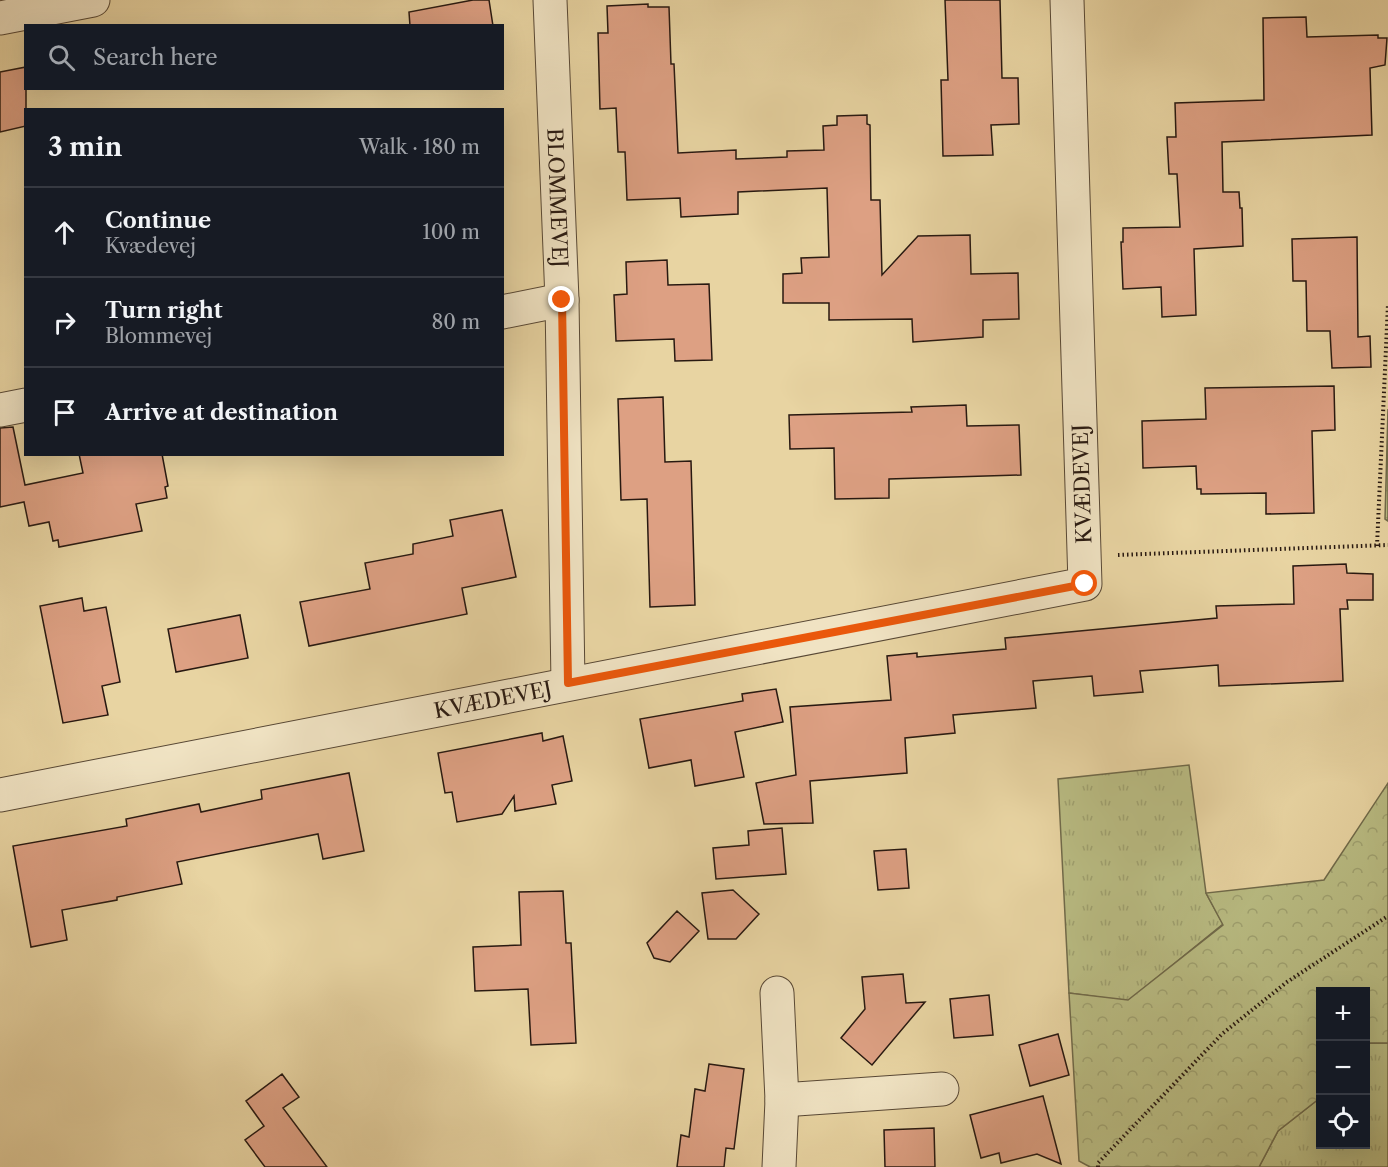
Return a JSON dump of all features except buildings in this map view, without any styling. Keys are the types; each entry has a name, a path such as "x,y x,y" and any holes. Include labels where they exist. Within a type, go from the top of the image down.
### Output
{"street":[{"path":"0,18 93,0"},
{"name":"BLOMMEVEJ","path":"550,0 562,300 568,683"},
{"name":"KVÆDEVEJ","path":"0,795 1085,584 1067,0"},
{"path":"504,312 562,300"},
{"path":"0,410 24,405"},
{"path":"777,993 782,1100 779,1167"},
{"path":"782,1100 942,1089"}],"path":[{"path":"1377,546 1388,303"},
{"path":"1084,557 1388,545"},
{"path":"1098,1167 1098,1163 1222,1034 1287,982 1388,916"}],"green space":[{"path":"1388,409 1388,521 1385,519"},
{"path":"1189,765 1206,893 1223,924 1128,1001 1069,993 1058,779"},
{"path":"1388,783 1388,1043 1370,1043 1370,987 1316,987 1316,1101 1278,1131 1259,1167 1090,1167 1079,1161 1069,993 1128,1000 1223,925 1206,893 1324,880"},
{"path":"1370,1043 1388,1043 1388,1167 1259,1167 1278,1131 1316,1101 1316,1149 1370,1149"}],"route":[{"path":"562,300 568,683 1085,584"}]}
